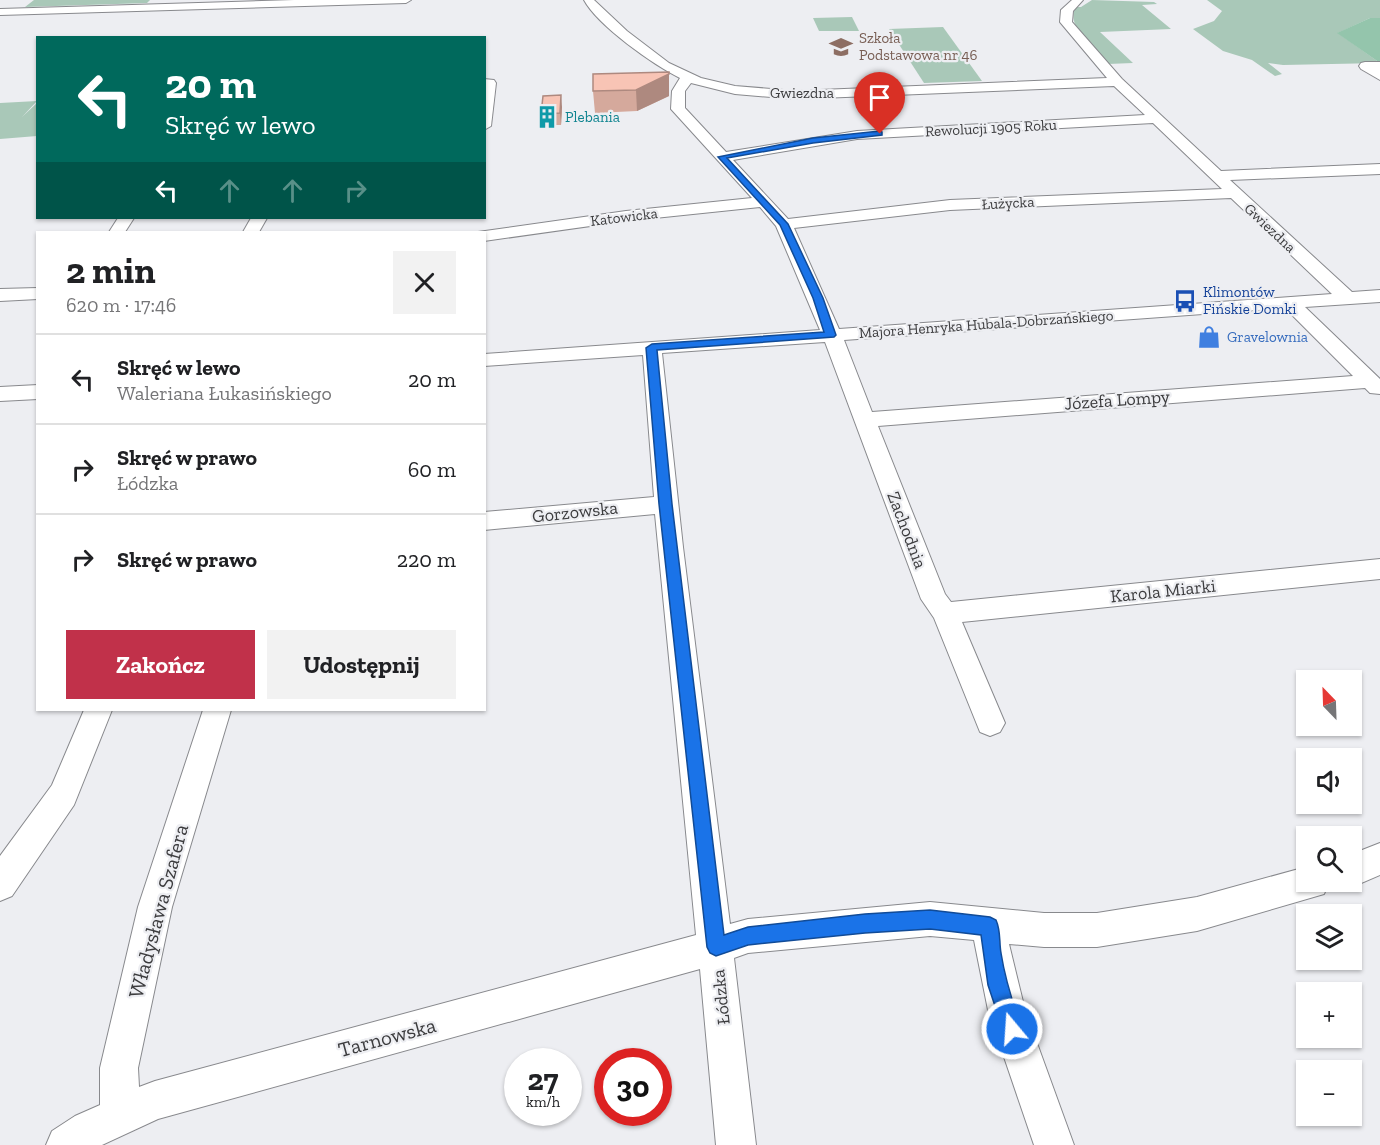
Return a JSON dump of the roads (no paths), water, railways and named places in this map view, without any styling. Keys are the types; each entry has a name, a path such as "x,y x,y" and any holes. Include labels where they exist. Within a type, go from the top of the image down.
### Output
{"street":[{"path":"0,12 405,0"},
{"name":"Gwiezdna","path":"590,0 593,7 657,61 689,78 735,90 786,95 1117,82"},
{"name":"Gwiezdna","path":"1078,0 1067,10 1066,22 1117,82 1232,193 1347,298"},
{"path":"1380,66 1365,66 1380,76"},
{"name":"Zachodnia","path":"689,78 677,92 678,109 784,224 818,298 934,599 945,613 990,723"},
{"path":"486,83 489,83 486,109"},
{"name":"Rewolucji 1905 Roku","path":"722,157 857,135 1155,119"},
{"path":"1215,176 1380,169"},
{"name":"Łużycka","path":"784,224 950,206 1232,193"},
{"name":"Katowicka","path":"486,236 626,216 763,202"},
{"path":"0,295 36,293"},
{"name":"Majora Henryka Hubala-Dobrzańskiego","path":"486,360 1380,296"},
{"path":"1289,302 1375,386"},
{"name":"Łódzka","path":"652,348 666,504 736,1145"},
{"name":"Józefa Lompy","path":"864,420 1375,386"},
{"path":"0,394 36,392"},
{"name":"Gorzowska","path":"486,521 666,504"},
{"name":"Karola Miarki","path":"945,613 1380,569"},
{"path":"0,884 63,795 98,711"},
{"name":"Władysława Szafera","path":"120,1116 119,1068 155,906 217,711"},
{"path":"1362,866 1380,859"},
{"name":"Tarnowska","path":"66,1145 89,1130 155,1100 716,947 748,936 930,920 1044,930 1097,930 1197,914 1296,886"},
{"path":"990,926 991,952 998,985 1054,1145"}],"place":[{"name":"Szkoła Podstawowa nr 46","path":"841,47"},
{"name":"Plebania","path":"547,117"},
{"name":"Klimontów Fińskie Domki","path":"1185,301"},
{"name":"Gravelownia","path":"1209,337"}]}
